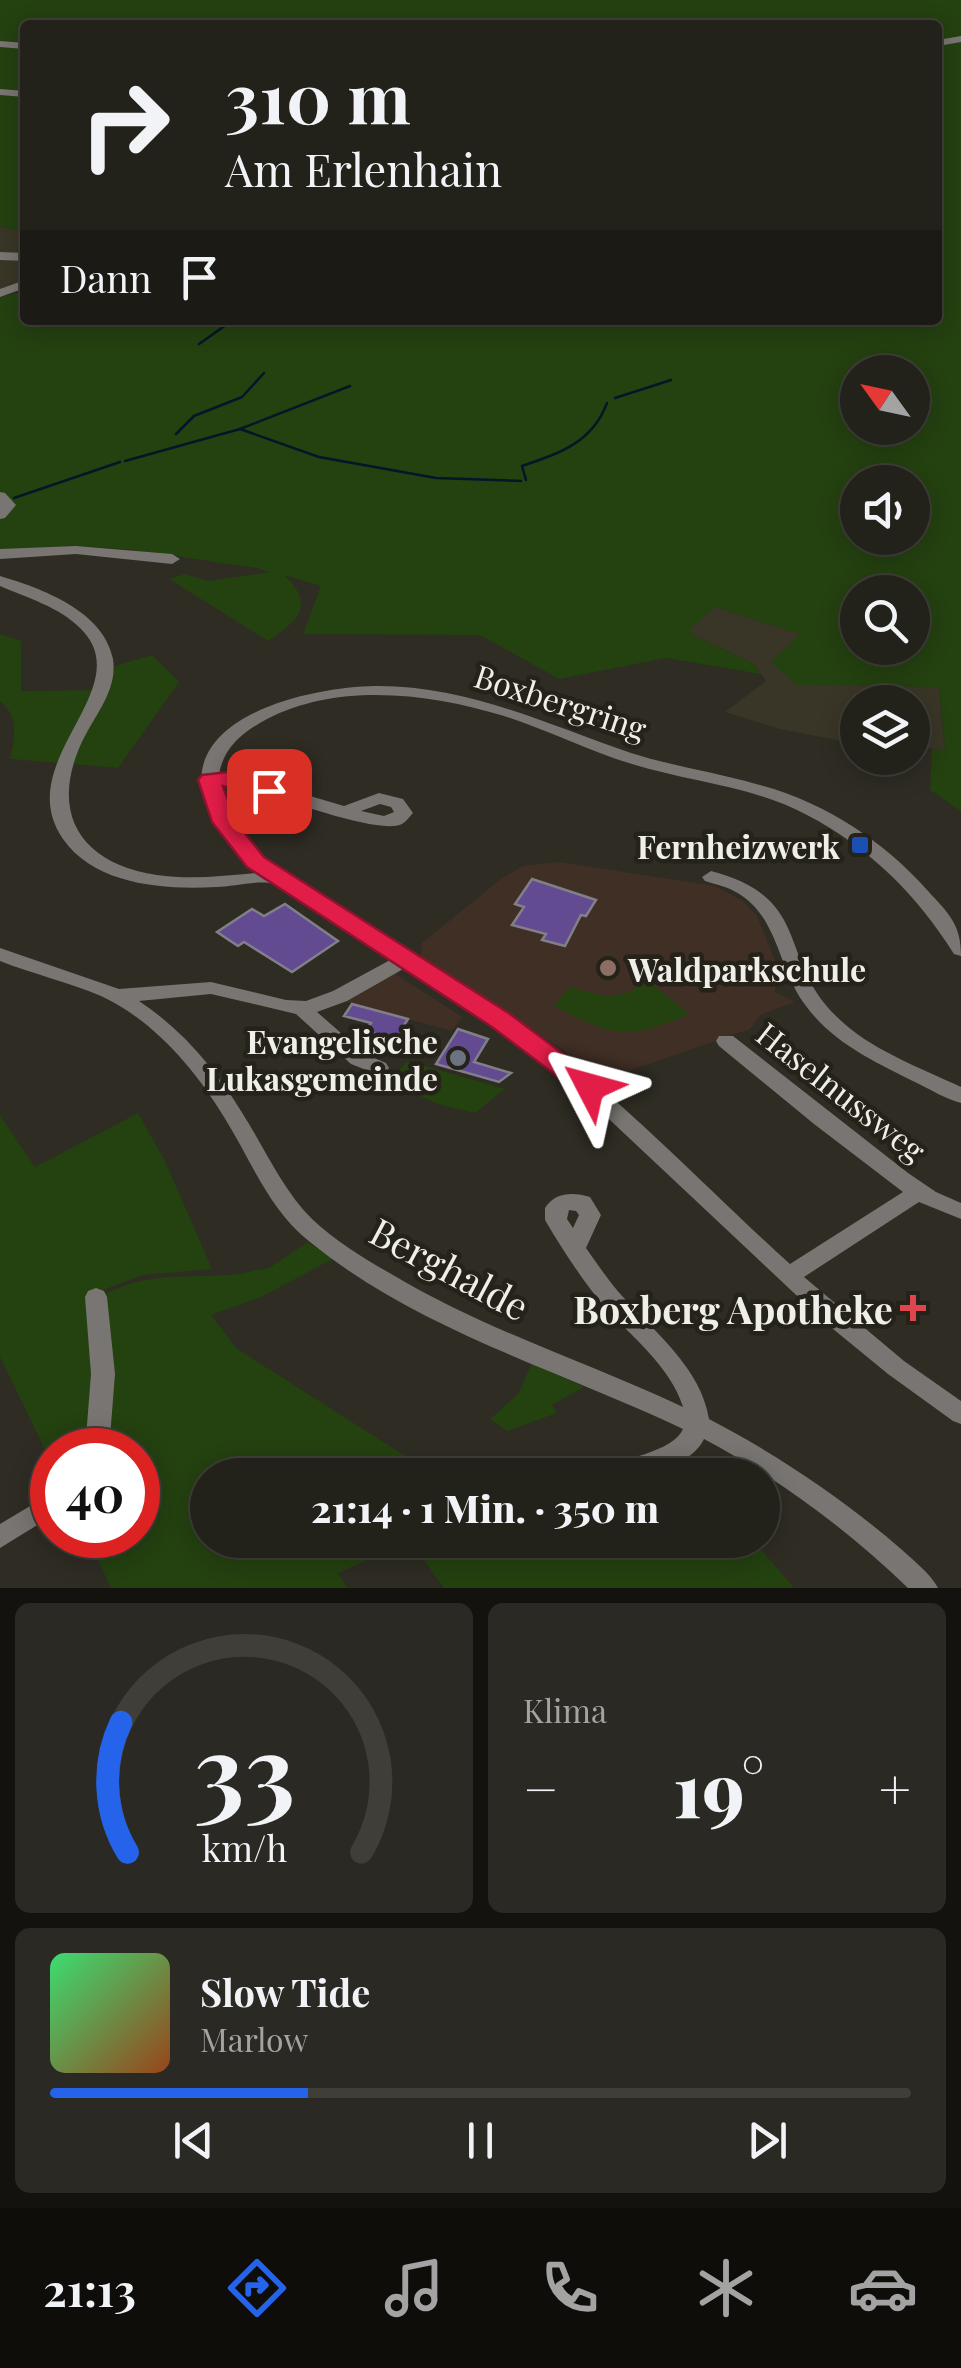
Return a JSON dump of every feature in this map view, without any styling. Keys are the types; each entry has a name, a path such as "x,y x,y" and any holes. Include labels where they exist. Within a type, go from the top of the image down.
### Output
{"street":[{"path":"0,496 9,505 0,515"},
{"path":"0,554 76,550 172,560"},
{"path":"0,580 69,613 93,632 101,646 106,666 104,685 72,745 59,785 57,804 62,824 74,843 103,864 154,880 276,877"},
{"name":"Boxbergring","path":"210,780 215,758 234,732 293,703 378,693 444,698 489,707 628,757 759,789 810,810 863,842 896,869 935,910 961,950"},
{"path":"344,812 234,780 210,780 213,799 228,831 256,862 569,1070 877,1356 961,1414"},
{"path":"710,876 740,886 770,908 806,990 828,1021 961,1096"},
{"name":"Berghalde","path":"0,954 116,996 165,1033 230,1109 291,1212 328,1245 467,1324 697,1424 764,1462 831,1508 925,1588"},
{"path":"116,996 211,988 302,1008 340,996 406,959"},
{"path":"302,1008 358,1059 375,1067"},
{"name":"Haselnussweg","path":"726,1041 818,1118 918,1192 937,1205 961,1211"},
{"name":"Haselnussweg","path":"788,1276 918,1192"},
{"path":"576,1246 608,1295 674,1366 688,1388 697,1424 692,1439 682,1448 653,1458"},
{"path":"96,1297 103,1374 99,1428"},
{"path":"0,1537 30,1517"}],"shaded area":[{"path":"0,226 20,231 20,289 0,297"},
{"path":"715,607 801,634 840,653 840,665 864,665 904,685 840,685 840,741 780,729 725,712 766,681 754,664 693,635 689,629"},
{"path":"930,687 939,687 945,750 930,749"},
{"name":"Waldparkschule","path":"559,862 715,886 743,901 757,916 776,963 775,992 795,1002 760,1015 750,1029 600,1081 563,1050 421,956 422,943 501,879 523,866"},
{"path":"394,973 462,1017 452,1031 345,1002"}],"green space":[{"path":"0,0 961,0 961,811 930,790 932,749 945,749 939,687 797,685 771,662 800,634 715,607 690,629 693,635 754,664 761,674 666,658 559,679 480,635 303,634 321,586 284,575 299,595 300,611 268,641 169,579 185,574 208,581 269,572 257,568 93,547 29,549 0,556 0,297 20,292 20,325 942,325 942,20 20,20 20,231 0,226"},
{"path":"0,634 21,641 21,691 109,690 115,666 152,655 179,682 118,768 10,759 14,728 10,713 0,701"},
{"path":"647,980 689,1014 650,1028 620,1031 591,1024 554,1006 570,987 619,995"},
{"path":"407,1061 505,1089 475,1113 441,1105 389,1083"},
{"path":"138,1113 166,1163 212,1269 143,1275 93,1294 98,1297 131,1283 164,1277 232,1275 269,1268 308,1242 333,1259 261,1297 211,1315 236,1348 408,1458 190,1458 190,1558 372,1558 338,1573 347,1588 111,1588 97,1558 160,1558 160,1428 35,1428 0,1357 0,1115 35,1167"},
{"path":"532,1363 584,1387 552,1405 557,1413 507,1431 490,1419 518,1394"},
{"path":"422,1558 768,1558 794,1588 444,1588"}],"building":[{"path":"532,879 596,900 586,916 581,915 565,946 542,940 546,934 512,925 524,907 515,904"},
{"path":"285,904 338,941 292,972 244,942 238,946 217,932 252,909 264,916"},
{"path":"352,1004 408,1019 401,1030 409,1032 402,1042 365,1031 371,1023 344,1016"},
{"name":"Evangelische Lukasgemeinde","path":"458,1029 488,1039 474,1062 511,1073 499,1082 436,1064"}],"waterway":[{"path":"199,344 226,325"},
{"path":"176,434 194,416 242,397 264,373"},
{"path":"615,398 671,380"},
{"path":"240,429 350,386"},
{"path":"526,480 522,466 562,451 584,437 607,403"},
{"path":"125,461 240,429"},
{"path":"240,429 319,457 436,478 521,481"},
{"path":"14,498 120,462"}],"place":[{"name":"Fernheizwerk","path":"860,845"},
{"name":"Waldparkschule","path":"608,968"},
{"name":"Evangelische Lukasgemeinde","path":"458,1058"},
{"name":"Boxberg Apotheke","path":"913,1308"}],"route":[{"path":"269,791 228,779 210,780 213,799 224,822 256,862 501,1020 590,1087"}]}
